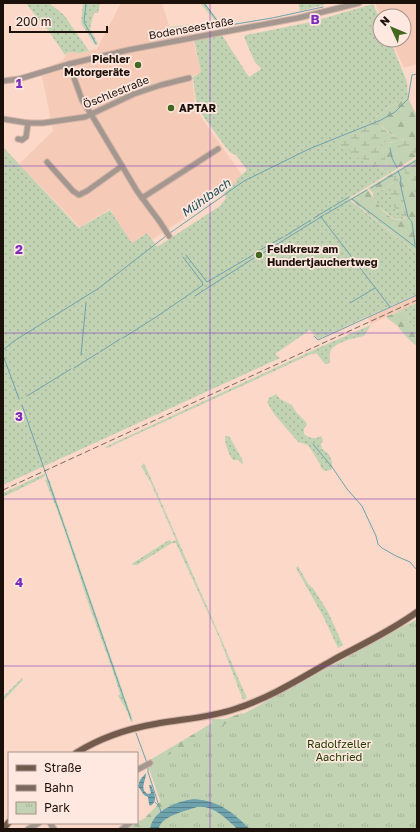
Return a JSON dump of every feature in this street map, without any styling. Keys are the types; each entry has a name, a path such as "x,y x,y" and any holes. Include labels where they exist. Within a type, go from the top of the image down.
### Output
{"main road":[{"path":"78,752 100,740 124,731 154,724 191,719 234,710 250,704 279,690 388,630 417,612"}],"street":[{"name":"Bodenseestraße","path":"3,81 34,75 68,64 154,44 298,18 359,3"},
{"path":"68,64 82,100 142,198 168,235"},
{"name":"Öschlestraße","path":"3,119 28,123 59,121 85,117 134,94 189,78"},
{"path":"18,138 22,140 26,137 28,123"},
{"path":"142,198 218,149"},
{"path":"47,162 73,191 79,195 122,166"},
{"path":"138,769 148,764"},
{"path":"28,829 37,824"}],"shaded area":[{"path":"121,3 162,3 171,32 190,29 201,72 192,76 195,102 201,117 244,178 152,240 147,233 132,243 110,209 80,227 19,164 53,131 41,71 63,60 68,52 80,53 97,49"},
{"path":"375,3 417,3 417,64 404,68 395,48 412,48 412,8 377,8"},
{"path":"417,295 417,303 371,324 368,318"}],"green space":[{"path":"27,3 49,3 64,15 89,51 80,53 68,52 65,55"},
{"path":"83,3 100,3 98,13 94,13 90,28 98,44 95,45 81,23"},
{"path":"200,3 205,3 221,24 221,27 170,34 170,27 205,23 216,25 217,23"},
{"path":"298,3 324,3 324,5 300,11"},
{"path":"373,4 375,8 372,8 372,48 393,48 407,82 408,98 390,106 367,125 337,139 346,148 349,148 357,157 390,173 349,198 417,253 417,294 318,339 310,330 275,354 280,358 3,485 3,147 79,228 110,210 132,243 147,233 157,247 220,206 226,198 224,191 237,182 236,180 247,170 236,155 231,153 224,145 203,116 196,101 193,77 201,72 194,40 222,35 249,77 261,69 252,56 244,37 246,35 311,22"},
{"path":"408,98 417,116 417,138 405,140 396,137 389,132 377,119 378,115 390,106"},
{"path":"378,115 378,119 383,128 395,137 404,140 417,138 417,153 414,154 407,148 399,146 395,141 389,143 385,142 382,144 387,164 387,171 352,155 349,148 342,149 335,144 337,139 367,125"},
{"path":"395,141 412,153 417,153 417,156 390,173 387,171 387,164 382,144 385,142 391,143"},
{"path":"417,158 417,194 414,190 416,185 415,182 407,177 403,167"},
{"path":"403,167 416,185 417,253 350,199 367,189 388,215 398,220 408,218 394,178 393,183 384,189 373,193 368,188"},
{"path":"397,174 399,177 398,180 400,183 407,218 399,213 392,200 390,185 393,183 394,176"},
{"path":"390,185 402,216 405,218 396,219 385,212 373,196 373,193"},
{"path":"417,303 417,326 413,327 409,322 408,315 403,311 394,313"},
{"path":"403,311 408,315 409,322 413,327 417,326 417,346 406,337 398,326 387,318 387,316"},
{"path":"371,325 364,336 340,343 332,349 330,353 330,362 328,364 325,364 316,353 309,355 107,448 105,447 318,348"},
{"path":"276,394 280,399 292,405 296,412 305,421 307,424 304,429 304,434 312,438 321,436 323,440 321,444 322,449 330,457 332,469 326,471 321,468 308,445 298,442 274,414 267,402 269,398"},
{"path":"225,436 229,436 242,459 243,465 238,460 233,460 231,457 226,445"},
{"path":"144,463 247,698 243,700 219,637 176,543 172,543 137,565 132,565 169,540 172,542 176,540 150,481 141,466"},
{"path":"46,473 44,477 3,497 3,493"},
{"path":"49,479 133,721 131,722 127,711 118,696 120,694 112,668 89,606 62,522 45,480"},
{"path":"298,566 308,584 313,588 327,610 343,645 338,648 324,618 296,568"},
{"name":"Radolfzeller Aachried","path":"417,619 417,829 150,829 164,811 148,766"},
{"path":"22,678 23,680 3,701 3,697"},
{"path":"242,713 257,729 154,767 150,760 212,723 211,719 225,719"},
{"path":"163,799 166,808 150,829 124,829 134,824 138,824 138,822 145,818"}],"water":[{"path":"146,773 143,787 144,790 148,794 151,793 149,785 151,785 155,797 153,804 150,806 148,797 144,795 138,786 140,780"},
{"path":"194,799 211,802 225,808 250,829 237,829 214,810 197,807 169,817 160,824 159,829 150,829 152,822 161,812 174,804"}],"waterway":[{"path":"86,3 84,22 96,44"},
{"path":"204,3 221,26 205,29"},
{"path":"224,26 323,7"},
{"name":"Mühlbach","path":"170,233 244,181 309,149 381,120 395,112 408,99 412,75 417,74"},
{"path":"390,148 392,158 397,168"},
{"path":"371,188 417,160"},
{"path":"398,171 401,178 400,183 408,217 412,222 415,245"},
{"path":"326,214 367,190"},
{"path":"334,206 349,197"},
{"path":"352,199 417,248"},
{"path":"314,218 332,207"},
{"path":"260,255 324,215"},
{"path":"321,217 390,307"},
{"path":"285,236 311,220"},
{"name":"Mühlbach","path":"3,350 14,341 99,288 166,236"},
{"path":"255,253 283,237"},
{"path":"186,255 207,282 253,255"},
{"path":"123,338 203,285 183,257"},
{"path":"195,296 254,258"},
{"path":"350,303 375,288"},
{"path":"314,336 318,340 417,295"},
{"path":"81,355 86,303"},
{"path":"100,352 120,339"},
{"path":"74,368 98,353"},
{"path":"3,355 19,399"},
{"path":"27,396 71,369"},
{"path":"22,405 131,719"},
{"path":"313,444 332,467 347,489 362,506 376,536 378,544 396,556 410,562 417,570"},
{"path":"136,733 147,763"},
{"path":"148,766 148,772 161,812"},
{"path":"155,802 159,806"}],"railway":[{"path":"3,490 417,300"}],"place":[{"name":"Piehler Motorgeräte","path":"138,65"},
{"name":"APTAR","path":"171,108"},
{"name":"Feldkreuz am Hundertjauchertweg","path":"259,255"}]}
